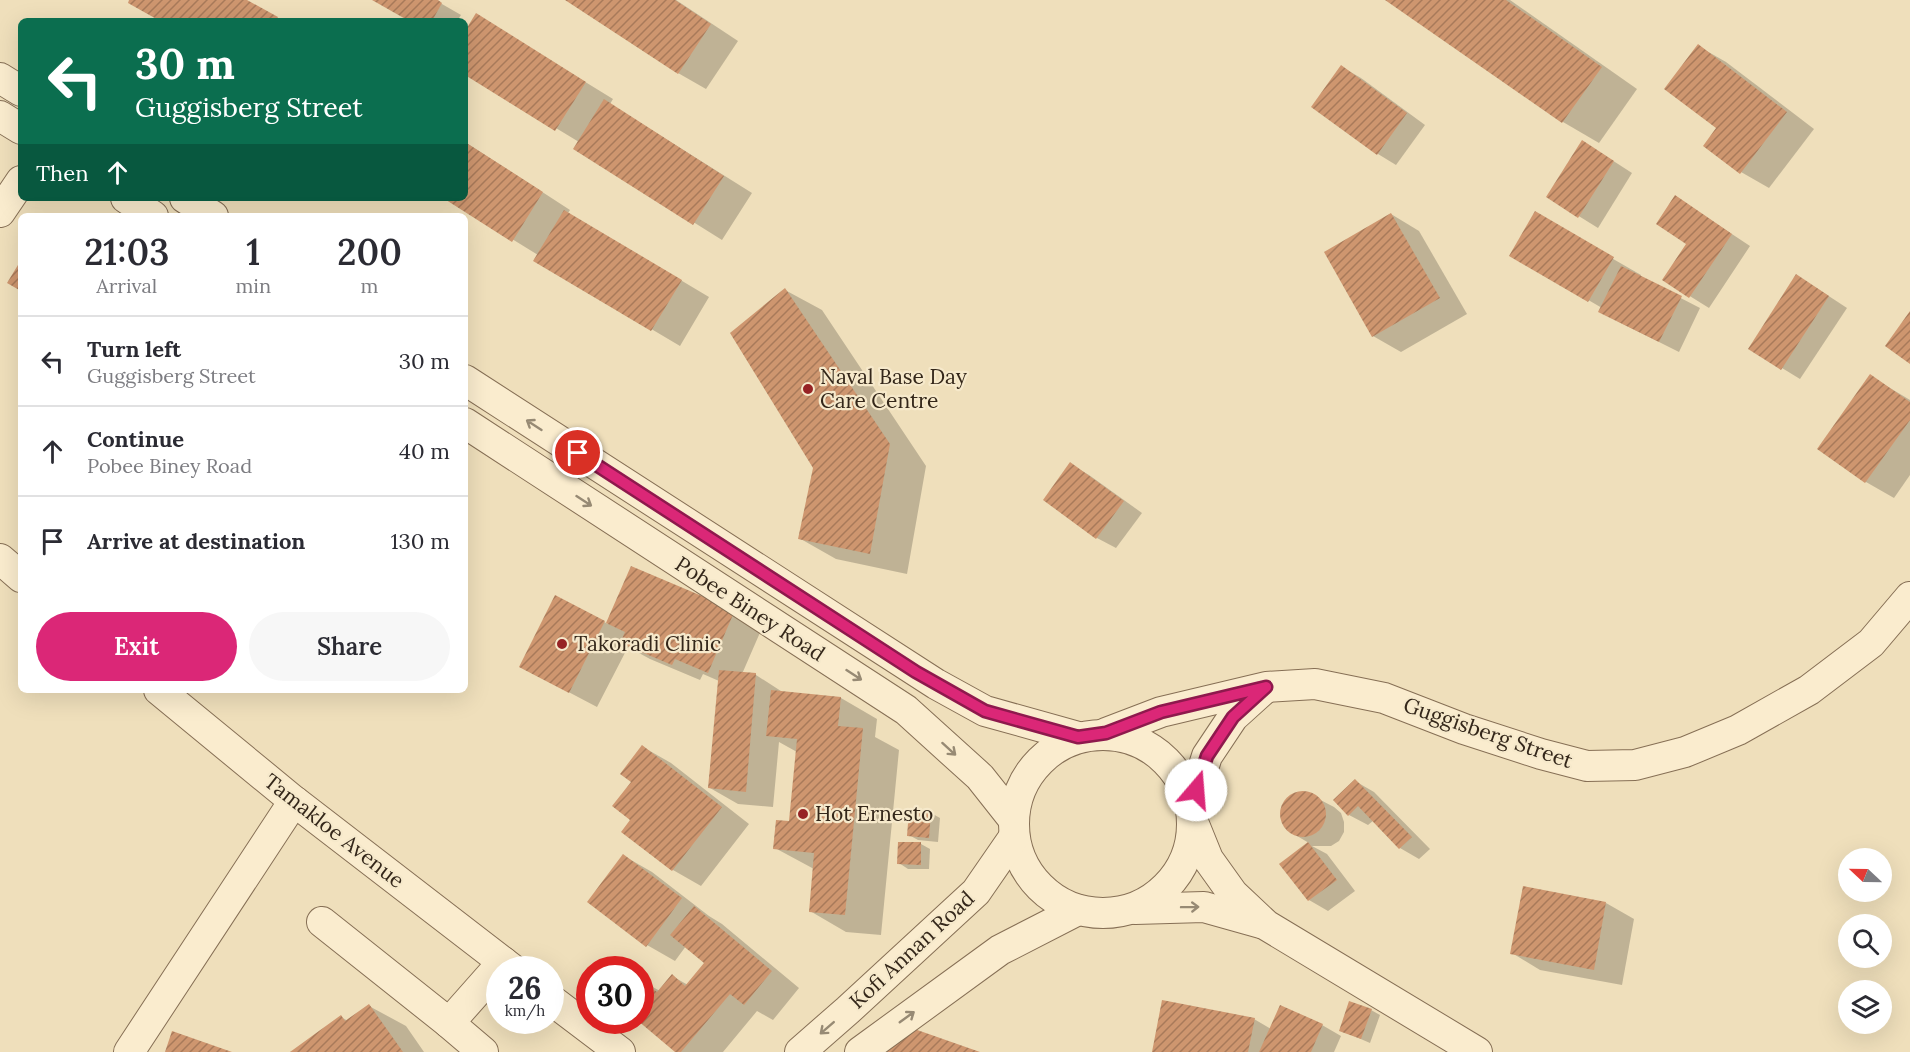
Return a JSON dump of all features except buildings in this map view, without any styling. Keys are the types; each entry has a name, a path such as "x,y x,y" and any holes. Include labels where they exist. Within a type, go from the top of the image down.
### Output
{"street":[{"path":"0,78 18,89"},
{"path":"0,116 18,127"},
{"path":"0,212 18,185"},
{"path":"130,201 148,213"},
{"path":"190,201 208,213"},
{"name":"Pobee Biney Road","path":"468,382 936,684 985,711 1092,735"},
{"name":"Pobee Biney Road","path":"468,425 906,710 981,777 1014,829"},
{"path":"0,559 18,574"},
{"name":"Guggisberg Street","path":"1092,735 1161,712 1266,687 1316,684 1384,698 1464,729 1587,766 1635,765 1685,752 1737,730 1809,690 1871,643 1910,597"},
{"path":"1132,909 1155,897 1173,879 1186,857 1192,832 1191,813 1207,756 1233,717 1266,687"},
{"name":"Tamakloe Avenue","path":"163,693 294,801 495,956"},
{"path":"1266,925 1204,907 1132,909 1105,914 1078,910 1054,900 1035,883 1022,862 1014,829 1018,793 1032,768 1052,749 1092,735 1135,739 1161,755 1181,778 1208,859 1233,894 1266,925 1477,1052"},
{"path":"129,1052 294,801"},
{"name":"Kofi Annan Road","path":"800,1052 849,1010 976,892 1014,829"},
{"name":"Kofi Annan Road","path":"860,1052 1000,950 1078,910"},
{"path":"322,922 483,1052"},
{"path":"449,1023 486,986"},
{"path":"564,1010 620,1052"}],"place":[{"name":"Naval Base Day Care Centre","path":"808,389"},
{"name":"Takoradi Clinic","path":"562,644"},
{"name":"Hot Ernesto","path":"803,814"}],"route":[{"path":"578,453 916,672 985,711 1078,737 1106,733 1161,712 1266,687 1233,717 1207,756 1196,790"}]}
